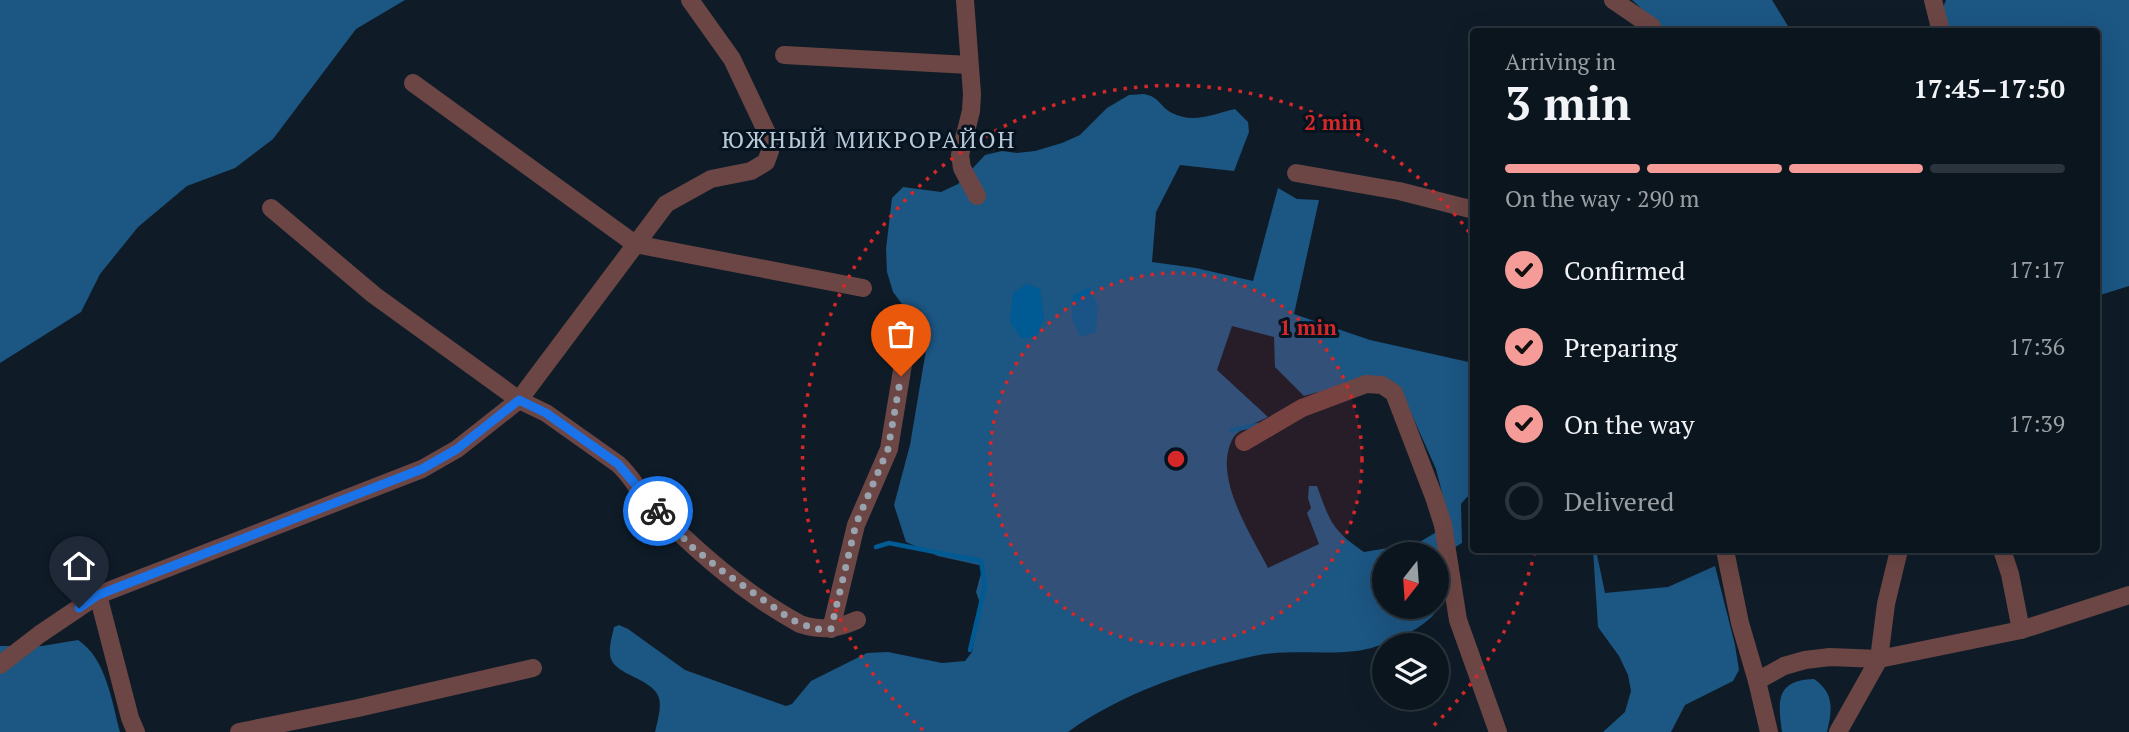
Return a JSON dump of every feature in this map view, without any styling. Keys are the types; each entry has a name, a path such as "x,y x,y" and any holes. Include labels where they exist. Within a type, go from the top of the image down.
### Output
{"street":[{"path":"0,665 98,595 422,469 457,449 519,400 666,204 711,179 751,171 766,162 770,151 767,132 732,59 690,0"},
{"path":"965,0 971,111 960,155 962,168 978,196"},
{"path":"1612,0 1652,28"},
{"path":"1933,0 1940,28"},
{"path":"784,55 969,65"},
{"path":"413,83 635,244 863,288"},
{"path":"1296,173 1399,191 1470,209"},
{"path":"271,208 374,295 519,400 546,413 618,464 653,507 692,547 725,573 792,620 815,629 831,629 856,620"},
{"path":"831,629 856,524 888,449 909,328"},
{"path":"1244,442 1302,408 1366,384 1382,385 1394,393 1443,525 1458,620 1498,732"},
{"path":"1726,553 1740,623 1769,732"},
{"path":"1838,732 1879,659 1886,604 1898,553"},
{"path":"2003,553 2021,630"},
{"path":"98,595 136,732"},
{"path":"1757,681 1784,666 1805,660 1830,657 1879,659 2021,630 2129,595"},
{"path":"239,732 533,668"}],"shaded area":[{"path":"0,0 405,0 356,29 273,139 235,168 187,186 138,227 100,274 81,312 0,363"},
{"path":"1632,0 1772,0 1789,28 1663,28"},
{"path":"1946,0 2129,0 2129,286 2100,295 2100,28 1947,28"},
{"path":"1129,95 1149,95 1172,113 1188,118 1235,109 1248,122 1249,132 1234,171 1180,165 1156,212 1152,262 1196,268 1253,281 1278,188 1297,199 1319,200 1294,314 1370,340 1470,362 1470,496 1461,504 1462,543 1449,551 1449,542 1420,542 1445,527 1448,516 1436,469 1407,404 1373,377 1304,396 1275,367 1274,337 1232,326 1217,370 1268,417 1235,436 1227,455 1227,471 1236,506 1268,568 1319,544 1307,513 1311,508 1309,486 1317,486 1338,531 1364,552 1372,551 1372,620 1428,620 1408,633 1372,633 1372,647 1366,649 1266,654 1181,676 1111,706 1068,732 655,732 660,702 655,691 613,663 610,644 614,627 619,625 685,670 786,706 792,704 811,681 867,653 888,652 942,663 965,661 972,652 981,606 976,592 983,566 938,556 906,542 894,505 910,445 927,344 917,324 893,292 887,272 886,249 892,198 903,187 941,192 958,184 985,155 1002,151 1035,151 1080,135 1107,108"},
{"path":"1027,284 1040,289 1044,318 1036,338 1021,338 1010,322 1013,293"},
{"path":"1089,288 1098,305 1096,332 1080,337 1072,319 1073,295"},
{"path":"1593,553 1597,553 1605,593 1668,587 1715,566 1739,670 1733,681 1685,705 1671,732 1603,732 1625,712 1631,691 1628,675 1619,656 1598,627"},
{"path":"78,640 88,648 101,669 111,694 120,732 0,732 0,646 42,646"},
{"path":"1814,679 1829,696 1831,710 1827,732 1782,732 1780,702 1786,688 1801,680"}],"waterway":[{"path":"1232,430 1258,425"},
{"path":"876,547 889,543 981,561 985,586 970,650"}],"way so far":[{"path":"658,511 692,547 792,620 815,629 831,629 856,524 888,449 901,376"}],"district":[{"name":"ЮЖНЫЙ МИКРОРАЙОН","path":"869,140"}],"route":[{"path":"79,608 98,595 249,534 422,469 457,449 519,400 546,413 618,464 658,511"}]}
